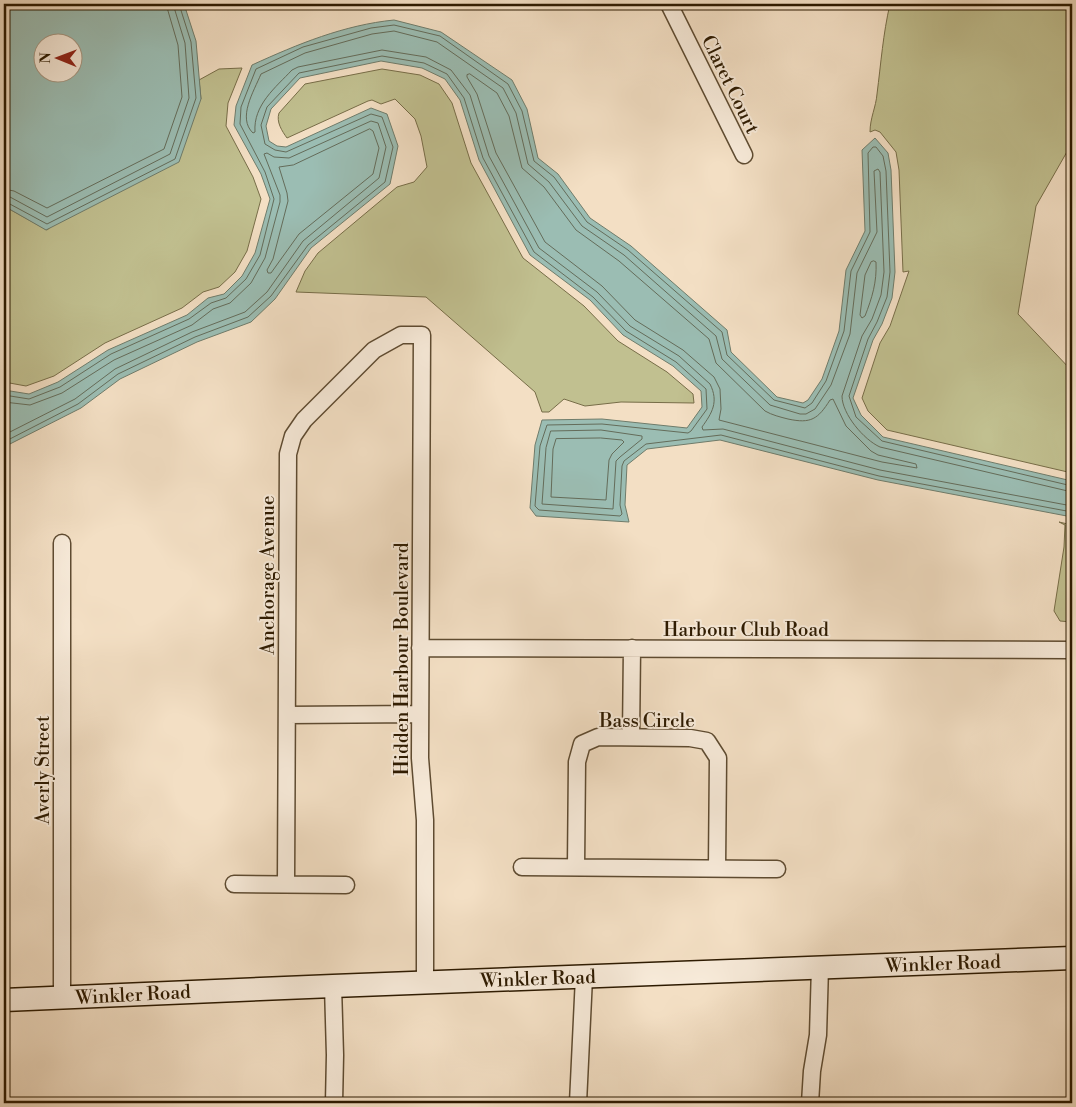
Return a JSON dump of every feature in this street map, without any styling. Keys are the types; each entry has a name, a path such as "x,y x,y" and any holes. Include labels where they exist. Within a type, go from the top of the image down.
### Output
{"street":[{"name":"Claret Court","path":"669,4 744,155"},
{"name":"Anchorage Avenue","path":"286,884 288,454 293,436 304,420 374,350 401,335 422,335"},
{"name":"Hidden Harbour Boulevard","path":"422,335 420,758 425,820 425,982"},
{"name":"Averly Street","path":"62,543 62,998"},
{"name":"Harbour Club Road","path":"420,648 1072,650"},
{"path":"632,648 632,737"},
{"path":"286,715 420,714"},
{"name":"Bass Circle","path":"576,867 577,762 582,744 598,737 632,737 690,738 707,741 718,758 717,868"},
{"path":"522,867 776,869"},
{"path":"234,884 346,885"},
{"name":"Winkler Road","path":"4,1000 1072,958"},
{"path":"810,1103 812,1071 818,1035 820,967"},
{"path":"578,1103 584,977"},
{"path":"333,986 334,1103"}],"shaded area":[{"path":"890,4 1072,4 1072,143 1036,206 1018,314 1072,371 1072,473 887,430 868,411 862,398 880,343 890,326 909,271 903,272 899,170 896,152 880,132 875,130 870,132"},
{"path":"242,68 228,103 226,126 253,177 261,199 247,251 235,272 219,287 203,292 182,308 105,343 54,376 26,386 4,382 4,206 47,230 201,99 199,80 219,69"},
{"path":"382,69 420,75 439,84 452,103 471,163 523,258 584,306 618,341 667,372 693,394 694,403 621,402 585,406 564,399 549,412 542,412 535,392 426,297 296,292 305,271 318,253 397,187 414,182 427,167 421,136 415,119 395,99 381,104 372,100 368,101 287,138 279,123 279,113 305,84"},
{"path":"1059,522 1072,525 1072,622 1060,621 1054,611 1064,547 1065,525"}],"water":[{"path":"4,4 184,4 196,41 201,99 179,162 46,230 4,206"},
{"path":"394,20 441,32 512,80 527,109 538,158 558,174 590,218 631,246 727,330 731,352 777,397 803,403 808,400 822,379 839,331 846,270 865,231 862,150 875,138 888,153 891,170 895,272 892,298 882,324 873,340 853,398 861,415 883,437 1072,481 1072,517 878,480 720,440 647,449 627,465 625,505 629,522 536,516 530,508 535,445 542,420 602,419 687,428 702,407 701,391 673,366 623,335 590,300 530,255 479,160 460,100 445,79 422,68 381,61 300,78 271,109 266,126 269,141 277,146 286,147 371,108 387,114 398,146 390,184 311,248 275,299 251,322 197,342 120,379 81,408 4,447 4,390 29,394 58,382 108,350 187,315 208,298 224,294 242,276 255,253 270,199 261,174 234,125 236,106 252,65 322,36 357,26"}]}
